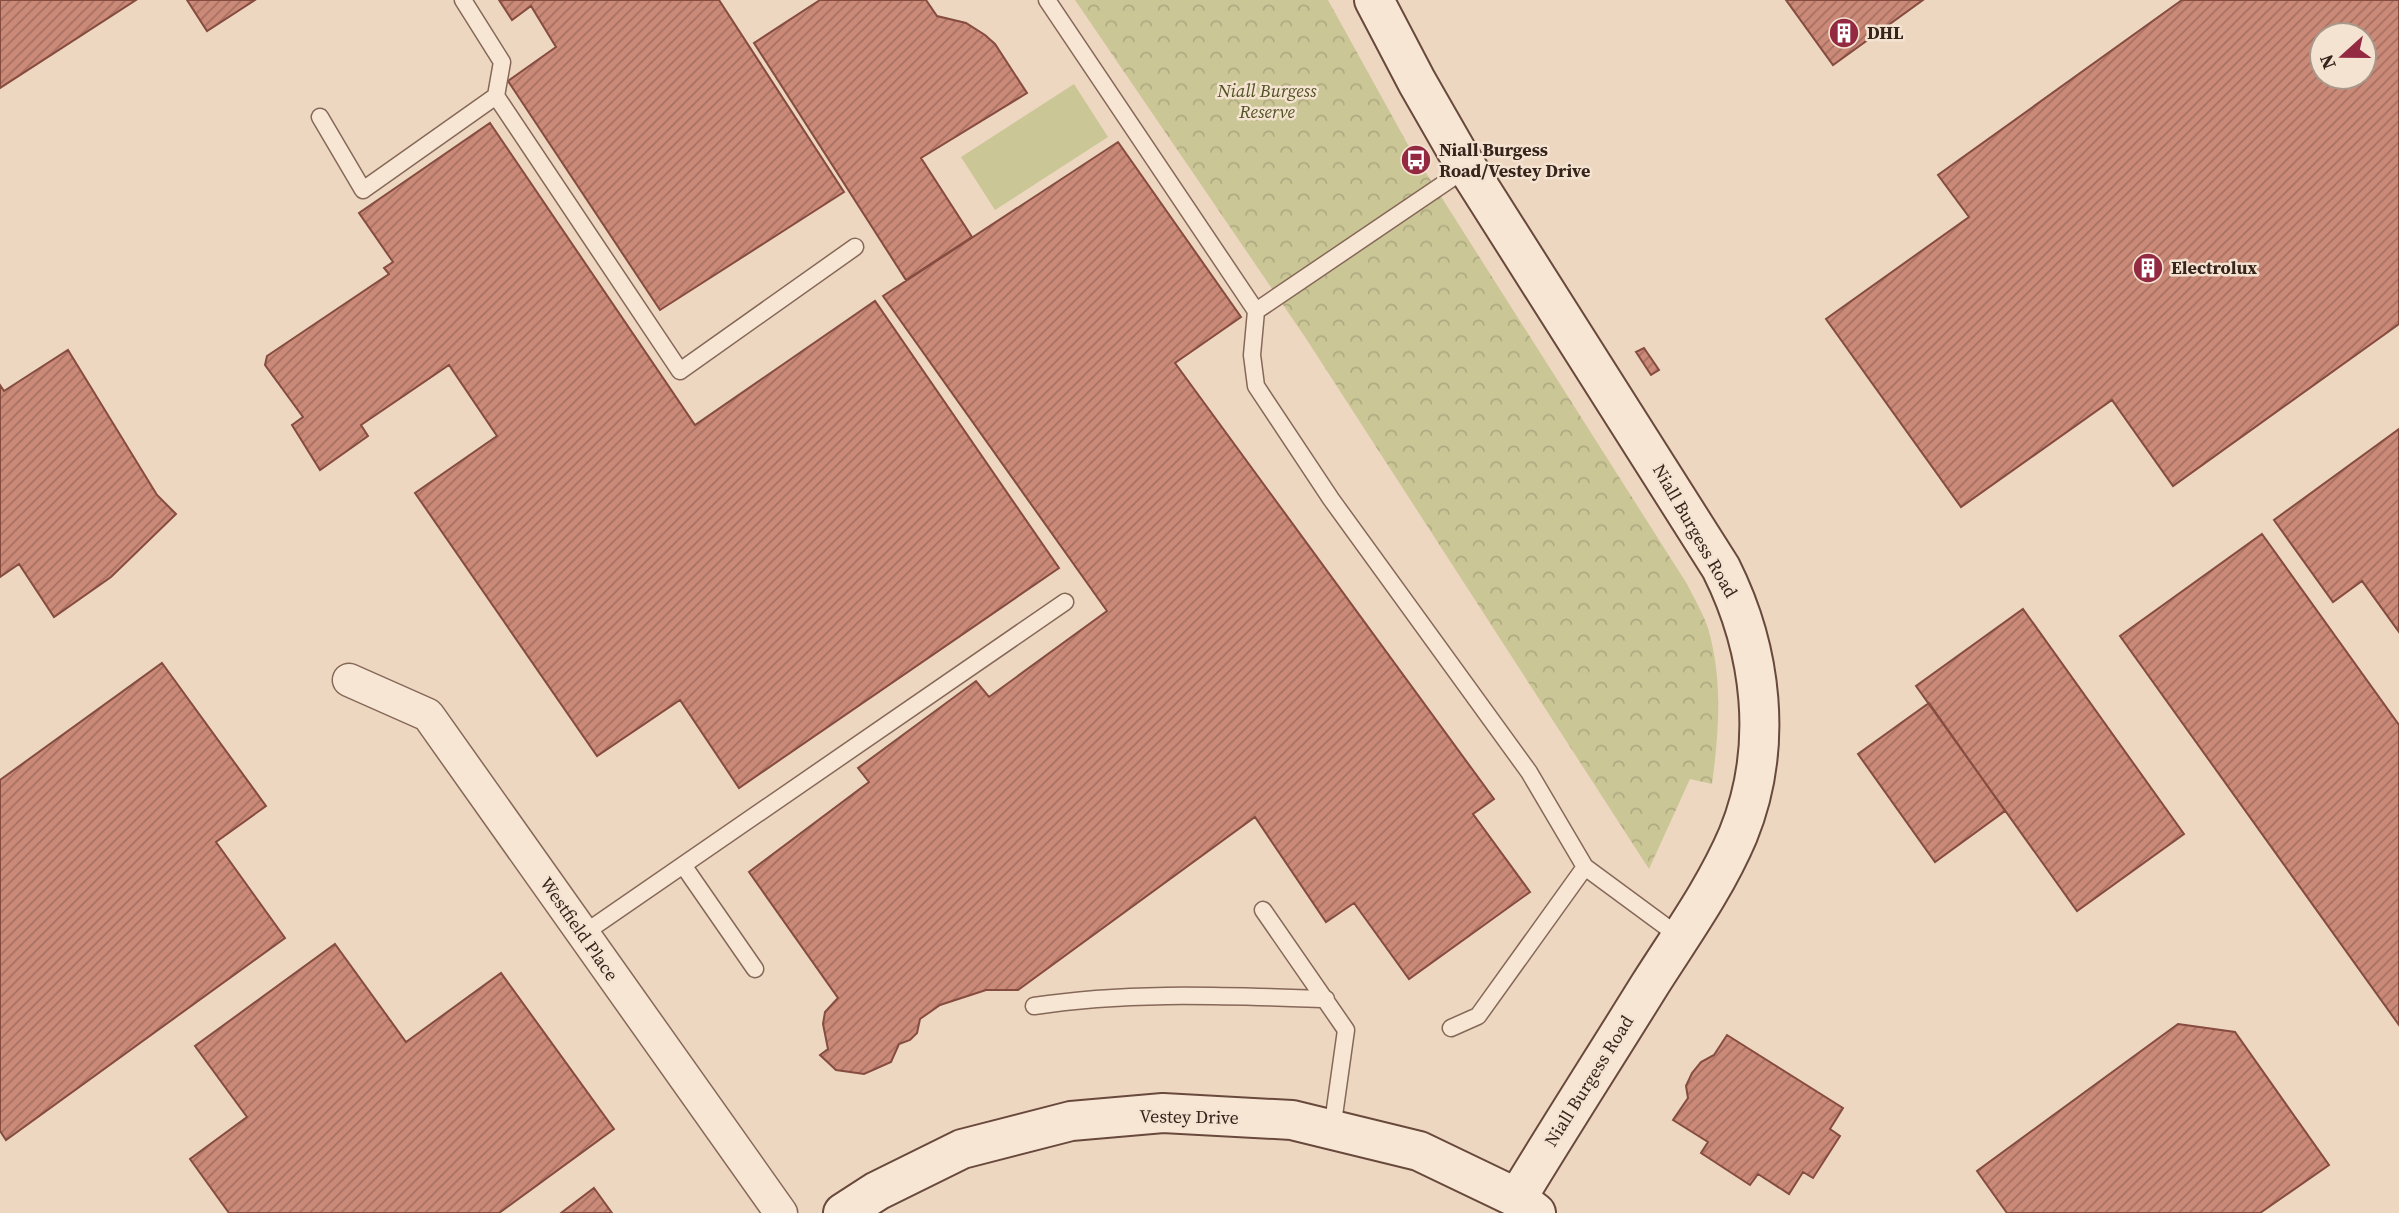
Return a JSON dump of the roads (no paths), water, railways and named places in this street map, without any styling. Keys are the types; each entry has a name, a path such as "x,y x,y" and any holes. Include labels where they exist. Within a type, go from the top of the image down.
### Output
{"street":[{"name":"Niall Burgess Road","path":"1374,0 1416,82 1467,168 1702,536 1733,591 1748,636 1756,674 1760,722 1750,793 1738,834 1709,890 1679,937 1527,1206"},
{"name":"Westfield Place","path":"349,680 428,715 781,1213"},
{"name":"Vestey Drive","path":"843,1213 877,1191 962,1149 1071,1121 1163,1113 1292,1120 1419,1151 1527,1206"}],"lane":[{"path":"463,0 502,62 496,96 680,371 855,247"},
{"path":"1047,0 1256,311 1252,355 1256,386 1331,499 1529,772 1586,867 1679,937"},
{"path":"320,117 363,190 496,96"},
{"path":"1256,311 1467,168"},
{"path":"583,934 1065,603"},
{"path":"683,865 754,969"},
{"path":"1451,1028 1478,1016 1586,867"},
{"path":"1263,910 1346,1030 1332,1130"},
{"path":"1034,1006 1138,996 1326,999"}],"place":[{"name":"DHL","path":"1844,33"},
{"name":"Niall Burgess Road/Vestey Drive","path":"1416,160"},
{"name":"Electrolux","path":"2148,268"}],"park label":[{"name":"Niall Burgess Reserve","path":"1267,101"}]}
